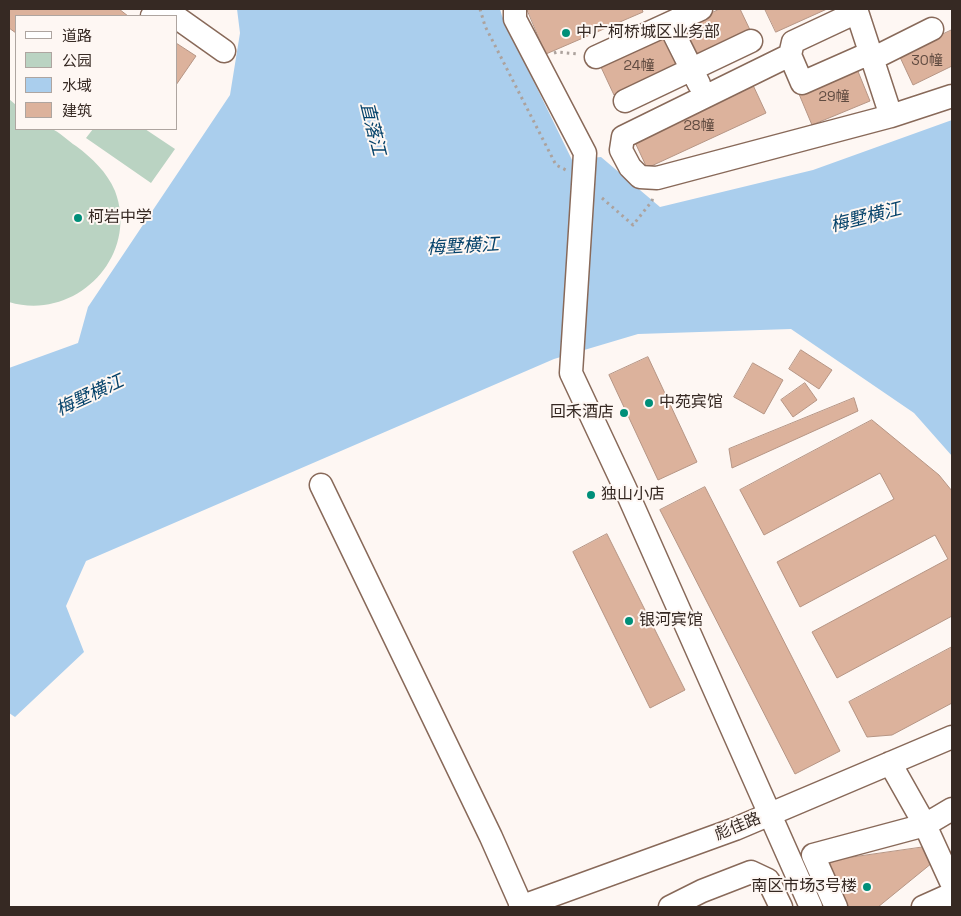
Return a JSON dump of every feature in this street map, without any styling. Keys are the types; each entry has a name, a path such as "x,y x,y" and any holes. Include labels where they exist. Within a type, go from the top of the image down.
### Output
{"street":[{"path":"515,9 515,19 585,154 571,373 625,488 811,907"},
{"path":"596,56 701,9"},
{"path":"891,116 871,56 856,11 793,42 790,55 802,83 871,56 932,30"},
{"path":"178,18 224,51"},
{"path":"669,24 705,96"},
{"path":"625,101 692,71 751,41"},
{"path":"726,54 738,81"},
{"path":"790,55 624,137 621,150 630,167 640,177 657,178 891,116 952,96"},
{"path":"321,486 491,837 521,907"},
{"name":"彪佳路","path":"521,907 735,829 952,737"},
{"path":"890,763 925,825 952,884"},
{"path":"836,907 813,855 925,825 952,809"},
{"path":"675,906 702,890 751,872 768,880 781,907"},
{"path":"923,907 952,894"}],"path":[{"path":"538,61 557,52 596,56"}],"green space":[{"path":"9,99 15,104 15,130 53,130 93,161 108,178 115,191 120,216 118,239 110,260 96,279 78,293 57,302 34,306 9,302"},
{"path":"92,130 146,130 175,149 151,183 86,138"}],"water":[{"path":"237,9 500,9 572,160 601,157 660,207 813,170 952,120 952,456 914,413 791,329 638,334 554,359 86,561 66,606 84,652 15,717 9,713 9,368 78,343 88,307 230,95 240,33"}],"building":[{"path":"9,9 119,9 127,15 15,15 15,32 9,28"},
{"name":"中广柯桥城区业务部","path":"527,9 642,9 643,12 546,54"},
{"path":"720,9 740,9 751,32 699,57 684,26"},
{"path":"765,9 827,9 776,32"},
{"path":"952,30 952,66 913,85 899,55"},
{"path":"663,36 677,66 614,95 600,65"},
{"path":"178,44 196,56 178,82"},
{"path":"857,69 870,101 812,125 799,94"},
{"path":"752,83 766,113 647,168 633,138"},
{"path":"801,350 832,370 819,389 789,369"},
{"path":"648,357 697,462 658,480 609,375"},
{"path":"753,363 783,380 764,414 734,397"},
{"path":"805,383 817,400 793,417 781,400"},
{"path":"854,398 858,411 732,468 729,449"},
{"path":"872,420 939,475 952,491 952,616 837,678 812,632 948,559 935,535 800,607 777,562 894,499 880,473 764,535 740,490"},
{"path":"705,487 840,751 795,774 660,510"},
{"name":"银河宾馆","path":"607,534 685,690 650,708 573,552"},
{"path":"952,647 952,703 892,735 867,737 849,702"},
{"name":"南区市场3号楼","path":"925,847 932,863 878,907 842,907 822,867 839,859"}],"place":[{"name":"中广柯桥城区业务部","path":"566,33"},
{"name":"柯岩中学","path":"78,218"},
{"name":"中苑宾馆","path":"649,403"},
{"name":"回禾酒店","path":"624,413"},
{"name":"独山小店","path":"591,495"},
{"name":"银河宾馆","path":"629,621"},
{"name":"南区市场3号楼","path":"867,887"}],"water label":[{"name":"直落江","path":"372,129"},
{"name":"梅墅横江","path":"866,218"},
{"name":"梅墅横江","path":"463,247"},
{"name":"梅墅横江","path":"90,396"}]}
